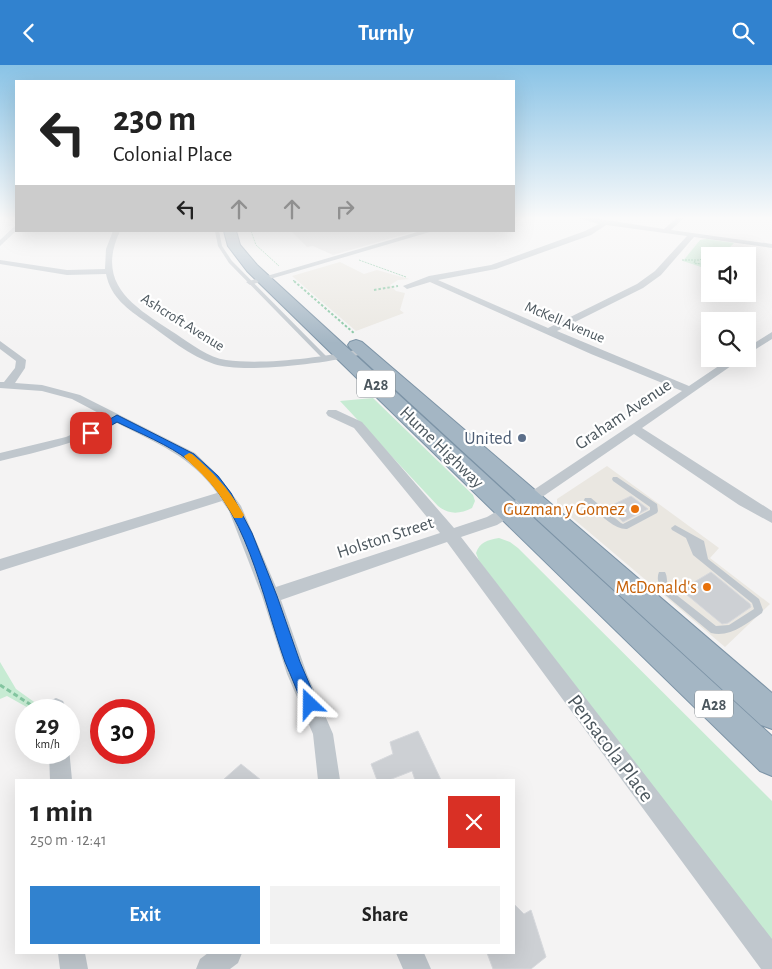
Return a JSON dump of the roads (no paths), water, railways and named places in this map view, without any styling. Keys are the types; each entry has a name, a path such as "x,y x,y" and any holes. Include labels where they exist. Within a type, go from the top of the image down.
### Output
{"highway":[{"name":"Hume Highway","path":"242,259 257,281 519,505 772,715"},
{"name":"Hume Highway","path":"262,259 280,272 294,288 345,355"},
{"name":"Hume Highway","path":"519,505 772,759"}],"street":[{"name":"Ashcroft Avenue","path":"109,259 108,271 117,294 125,303 185,343 218,362 231,365 345,355"},
{"path":"257,281 280,272 327,259"},
{"path":"409,283 493,267 515,259"},
{"path":"550,331 640,286 658,273 670,259"},
{"path":"0,262 63,274 88,274 108,271"},
{"name":"McKell Avenue","path":"429,279 690,390"},
{"path":"756,346 772,335"},
{"path":"0,344 20,361 20,368 4,385"},
{"name":"Graham Avenue","path":"519,505 724,367"},
{"path":"4,385 26,385 60,392 117,418 190,457 214,479 227,495 246,533 271,596 297,674 323,734 329,779"},
{"name":"Pensacola Place","path":"332,413 358,425 451,536 772,961"},
{"path":"0,457 91,433 117,418"},
{"path":"633,428 771,516"},
{"path":"0,565 227,495"},
{"name":"Holston Street","path":"271,596 492,521 519,505"},
{"path":"60,764 61,779"},
{"path":"72,954 74,969"},
{"path":"210,969 227,954"},
{"path":"410,954 417,969"}],"lane":[{"path":"231,259 345,355"},
{"path":"588,500 618,525 624,527 654,511 654,506 614,479"},
{"path":"662,574 663,586 666,591 714,630 730,629 759,610 759,604 696,553 689,535 674,528"}],"place":[{"name":"United","path":"522,438"},
{"name":"Guzman y Gomez","path":"635,509"},
{"name":"McDonald's","path":"707,587"}]}
